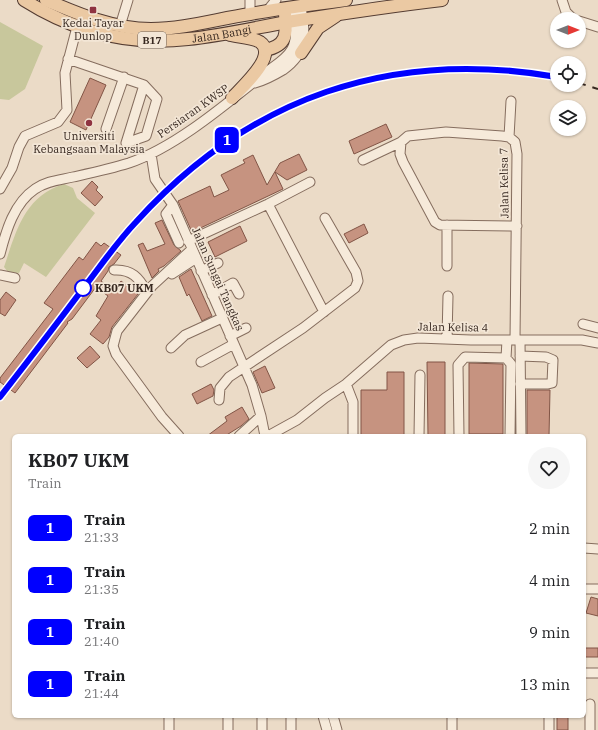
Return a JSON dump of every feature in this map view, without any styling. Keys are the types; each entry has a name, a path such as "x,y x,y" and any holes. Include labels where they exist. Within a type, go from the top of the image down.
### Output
{"main road":[{"name":"Jalan Bangi","path":"24,0 49,15 77,27 116,36 149,40 188,39 340,14 442,0"},
{"name":"Jalan Bangi","path":"46,0 73,12 120,26 150,29 191,26 250,13 346,0"},
{"path":"265,50 276,47 284,40 295,21 293,7"},
{"path":"301,53 318,28 340,14"},
{"path":"221,34 260,42 264,45 265,50 262,65 232,98"}],"street":[{"path":"120,26 128,0"},
{"path":"250,0 250,13"},
{"path":"268,11 276,0"},
{"path":"562,0 566,12"},
{"name":"Persiaran KWSP","path":"0,254 18,206 34,189 51,182 129,163 151,154 183,134 232,98 254,84 291,51 294,45 295,21 293,7"},
{"name":"Persiaran KWSP","path":"254,84 269,79 291,64 301,53 303,42 295,21"},
{"path":"586,24 598,27"},
{"path":"0,189 12,168 25,136 58,122 66,110 65,73 77,27"},
{"path":"68,59 144,85 157,99 146,136 126,143 144,85"},
{"path":"106,129 124,77"},
{"path":"509,137 511,101"},
{"name":"Jalan Kelisa 7","path":"514,340 517,226 517,148 515,142 509,137 446,132 408,136 401,142 402,162 435,222 447,225 517,226"},
{"path":"362,160 401,142"},
{"name":"Jalan Sungai Tangkas","path":"151,154 155,179 173,205 186,245 201,271 252,385 266,434"},
{"path":"177,434 162,417 116,354 114,349 114,339 117,331 186,245 310,182"},
{"path":"268,204 324,312"},
{"path":"219,400 220,388 226,380 324,312 355,288 358,281 356,272 325,218"},
{"path":"447,225 447,266"},
{"path":"172,274 195,259"},
{"path":"201,271 218,263"},
{"path":"114,270 124,270 133,274 147,292"},
{"path":"0,275 15,278"},
{"path":"212,295 232,283 239,294"},
{"path":"447,339 448,296"},
{"path":"170,348 185,335 222,318"},
{"path":"583,324 598,328"},
{"path":"201,362 246,328"},
{"name":"Jalan Kelisa 4","path":"270,434 297,420 346,384 391,345 404,340 418,338 597,340"},
{"path":"514,340 520,356 521,434"},
{"path":"506,358 514,340"},
{"path":"520,356 546,357 553,360 552,383 520,384"},
{"path":"459,434 458,365 465,357 506,358"},
{"path":"506,358 510,364 510,434"},
{"path":"419,434 420,374"},
{"path":"346,384 353,402 353,434"},
{"path":"242,434 262,418"},
{"path":"586,548 598,549"},
{"path":"586,589 598,589"},
{"path":"586,673 598,673"},
{"path":"590,704 590,730"},
{"path":"169,718 169,730"},
{"path":"228,718 228,730"},
{"path":"262,718 262,730"},
{"path":"291,718 291,730"},
{"path":"324,718 327,730"},
{"path":"334,718 337,730"},
{"path":"452,718 452,730"},
{"path":"549,718 549,730"}],"green space":[{"path":"0,22 43,46 25,89 9,100 0,99"},
{"path":"64,184 73,188 77,198 95,213 46,277 24,263 19,273 8,272 4,267 13,241 31,206 39,197"}],"building":[{"path":"90,78 106,85 86,130 70,122"},
{"path":"386,124 392,137 354,154 349,141"},
{"path":"299,154 307,170 287,180 275,172 283,189 192,232 178,201 210,186 214,197 229,190 221,175 245,163 243,160 253,155 267,185 280,163"},
{"path":"92,181 98,187 96,190 103,197 95,206 81,193"},
{"path":"162,220 174,245 181,251 164,266 158,269 159,271 152,278 138,245 143,243 147,251 165,244 155,223"},
{"path":"364,224 368,233 349,243 344,234"},
{"path":"240,226 247,241 215,257 208,242"},
{"path":"96,242 101,246 104,243 121,255 114,264 109,267 101,281 114,291 121,281 138,294 112,327 109,337 103,344 90,334 101,320 96,316 108,296 96,287 72,319 67,322 68,323 15,393 0,382 0,378 53,309 44,303 79,257 83,260"},
{"path":"191,269 212,316 202,321 189,294 187,296 179,277"},
{"path":"6,292 16,300 5,316 0,313 0,300"},
{"path":"90,346 100,357 87,368 77,358"},
{"path":"427,362 445,362 445,434 428,434"},
{"path":"469,363 503,364 503,434 469,434"},
{"path":"265,366 275,388 262,393 253,372"},
{"path":"387,372 404,372 404,434 361,434 361,390 387,390"},
{"path":"211,384 214,390 213,396 197,404 192,394"},
{"path":"527,390 550,390 549,434 527,434"},
{"path":"242,407 249,419 228,434 210,434 227,421 225,417"},
{"path":"591,597 598,599 598,616 586,613"},
{"path":"586,648 598,648 598,657 586,657"},
{"path":"557,718 568,718 568,730 557,730"}],"railway":[{"path":"0,397 135,222 179,179 226,143 275,114 326,92 381,77 437,70 496,70 550,76"},
{"path":"586,85 598,89"}],"train":[{"name":"1","path":"0,397 108,255 144,212 187,172 226,142 266,118 296,103 331,90 367,78 386,75 438,69 468,68 530,72 550,76"}],"place":[{"name":"Kedai Tayar Dunlop","path":"93,10"},
{"name":"Universiti Kebangsaan Malaysia","path":"89,123"},
{"name":"KB07 UKM","path":"83,288"}]}
